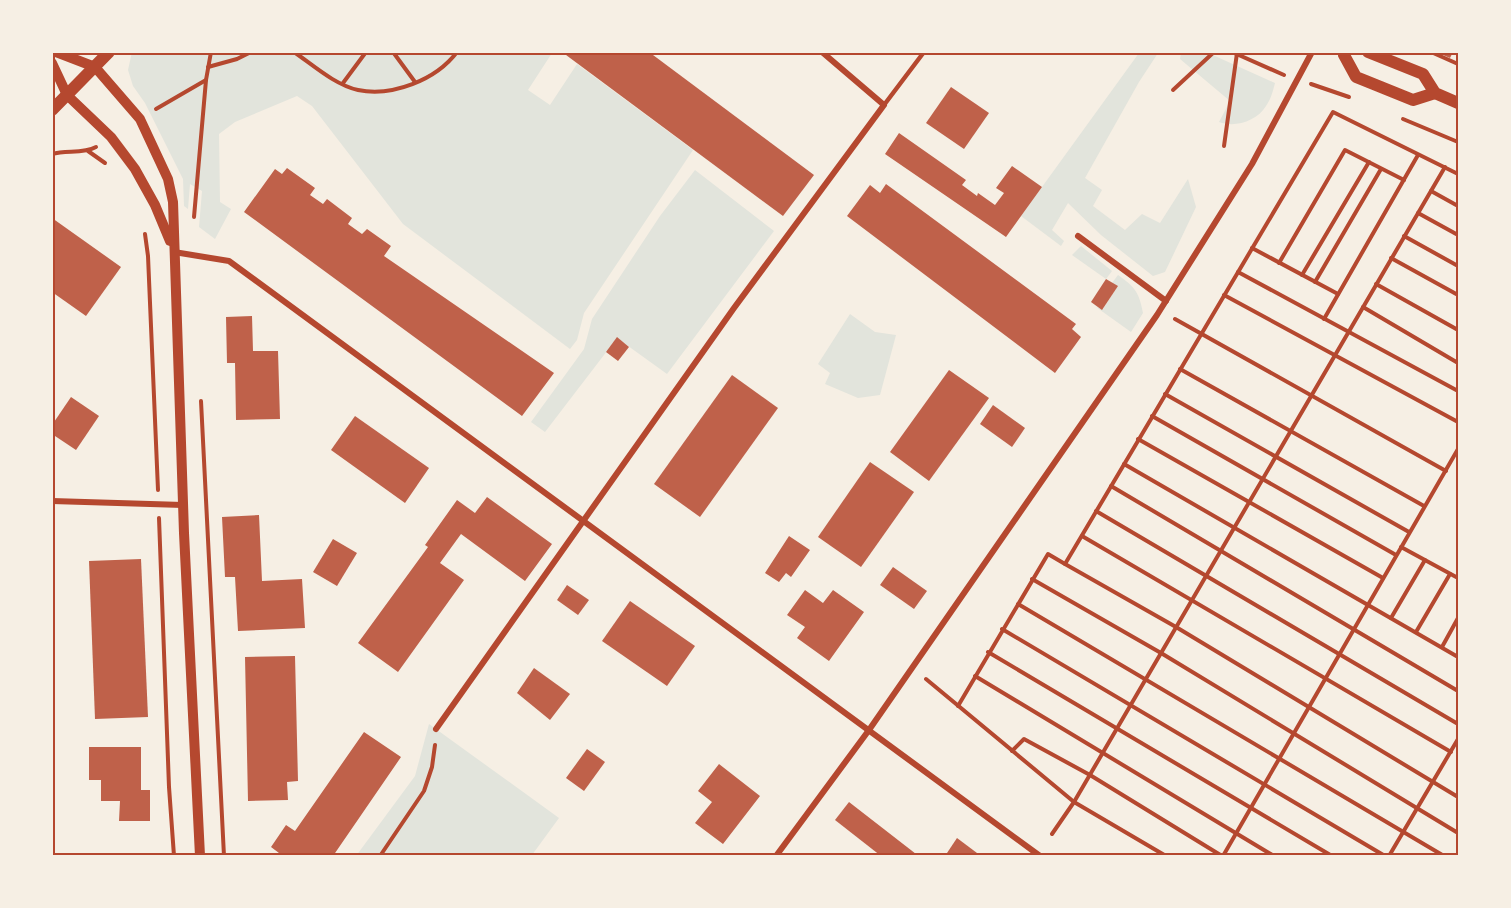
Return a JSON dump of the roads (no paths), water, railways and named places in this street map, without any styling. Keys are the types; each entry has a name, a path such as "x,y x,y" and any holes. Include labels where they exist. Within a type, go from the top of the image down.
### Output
{"main road":[{"path":"52,110 109,52"},
{"path":"1360,52 1341,54 1356,77 1413,100 1435,93"},
{"path":"1368,52 1423,74 1435,93 1458,103"}],"street":[{"path":"56,52 95,68 140,119 168,179 173,202 183,505 200,855"},
{"path":"436,729 734,308 884,105 822,52"},
{"path":"776,855 869,730 1166,301 1252,164 1312,52"},
{"path":"52,63 67,95 111,137 135,169 163,221 174,252"},
{"path":"1078,236 1166,301"},
{"path":"174,252 229,261 1040,855"},
{"path":"52,501 183,505"}],"lane":[{"path":"884,105 924,52"}]}
